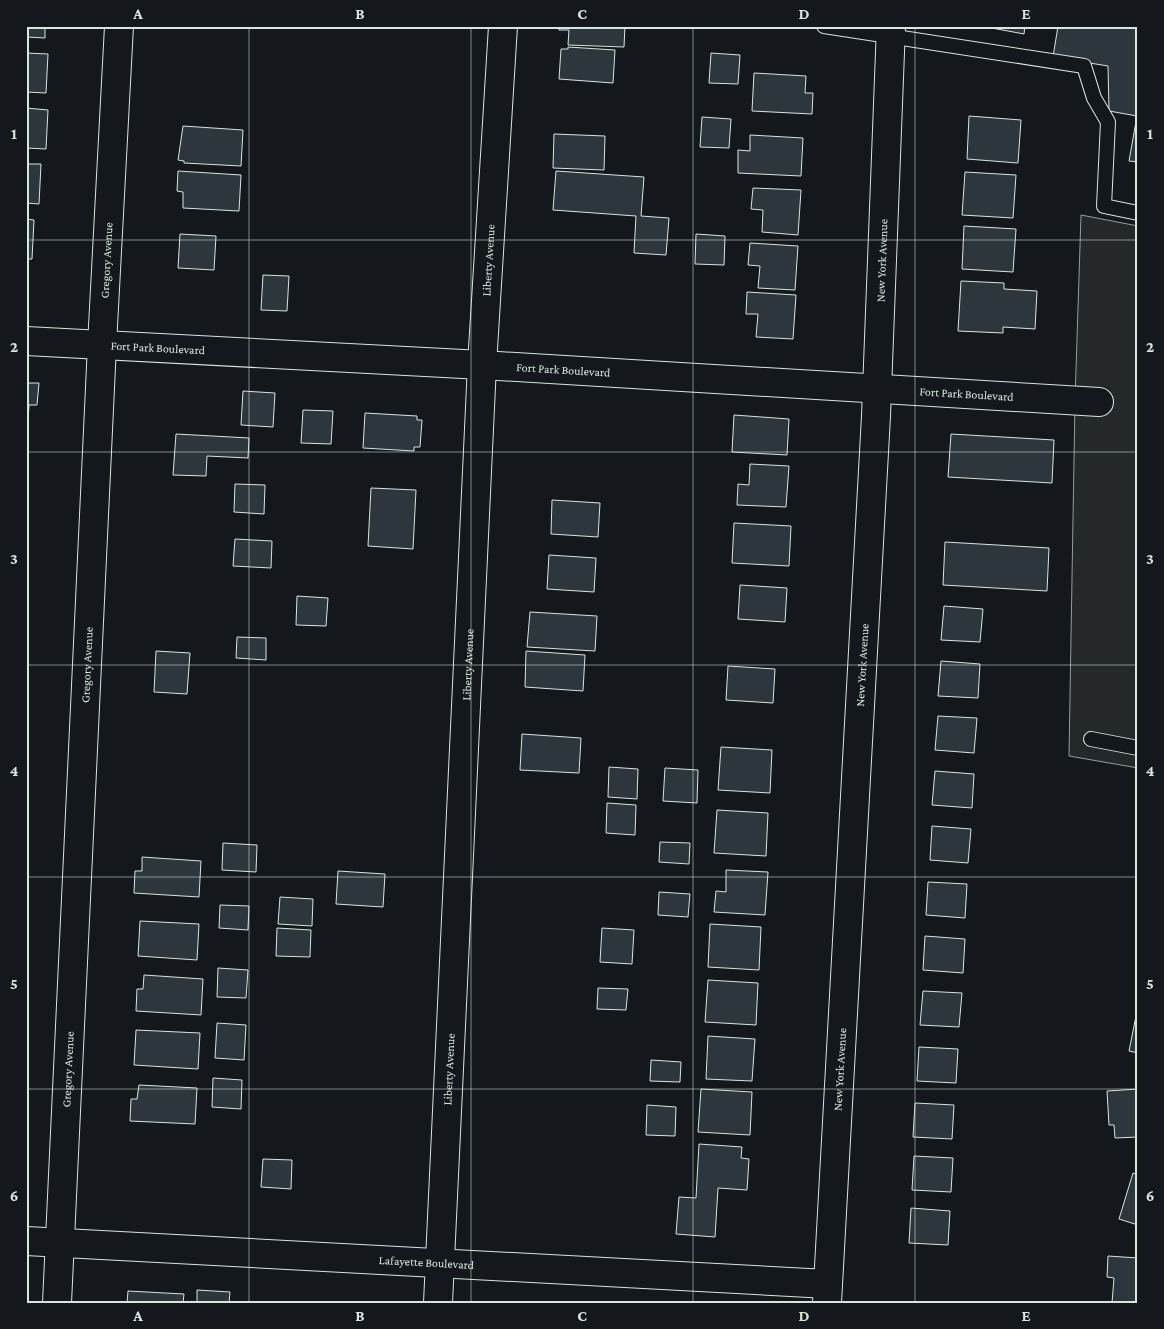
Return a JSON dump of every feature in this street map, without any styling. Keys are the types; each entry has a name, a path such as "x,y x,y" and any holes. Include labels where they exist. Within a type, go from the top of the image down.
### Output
{"street":[{"name":"Gregory Avenue","path":"57,1303 102,345 120,26"},
{"name":"Liberty Avenue","path":"438,1303 482,365 503,26"},
{"name":"New York Avenue","path":"828,1293 878,389 891,32"},
{"name":"Fort Park Boulevard","path":"26,341 482,365 1099,402"},
{"name":"Lafayette Boulevard","path":"26,1241 440,1264 828,1293"}],"lane":[{"path":"824,26 891,32 1084,66 1094,98 1108,122 1104,206 1138,213"},
{"path":"1091,740 1138,748"}],"shaded area":[{"path":"1081,215 1138,226 1138,768 1069,756 1075,401"}],"building":[{"path":"26,26 45,26 45,38 26,37"},
{"path":"559,26 625,26 624,47 568,45 569,30 559,30"},
{"path":"981,26 1025,26 1024,34"},
{"path":"1058,26 1138,26 1138,162 1129,161 1137,116 1109,111 1108,66 1053,57"},
{"path":"568,47 615,50 613,83 559,79 561,49 568,49"},
{"path":"26,53 48,54 46,93 26,92"},
{"path":"711,53 740,55 738,84 709,83"},
{"path":"754,73 806,76 805,93 813,93 812,114 752,111"},
{"path":"26,108 48,110 46,149 26,148"},
{"path":"969,116 1021,120 1018,163 967,159"},
{"path":"702,117 731,119 729,148 700,147"},
{"path":"183,126 243,130 241,166 184,163 184,161 178,160"},
{"path":"554,134 605,136 604,170 553,168"},
{"path":"750,135 803,138 801,176 738,173 738,150 750,151"},
{"path":"26,164 41,164 39,204 26,203"},
{"path":"178,171 241,175 239,211 183,208 183,192 177,191"},
{"path":"556,171 644,177 641,216 669,218 666,255 634,253 636,216 553,210"},
{"path":"965,172 1016,175 1013,218 962,215"},
{"path":"753,188 801,190 798,235 762,232 763,210 751,209"},
{"path":"26,219 34,220 32,259 26,259"},
{"path":"964,226 1016,229 1013,272 962,269"},
{"path":"180,234 216,236 214,270 178,268"},
{"path":"696,234 725,236 724,265 695,264"},
{"path":"750,243 798,246 795,290 758,288 760,266 748,265"},
{"path":"263,275 289,276 287,311 261,310"},
{"path":"961,281 1004,283 1004,289 1037,291 1035,329 1003,327 1003,333 958,331"},
{"path":"747,292 796,295 793,339 756,337 758,314 746,314"},
{"path":"26,383 39,383 37,405 29,405 27,438"},
{"path":"243,391 275,393 273,427 241,425"},
{"path":"303,410 333,411 331,444 301,443"},
{"path":"365,413 417,416 417,420 422,420 420,447 414,447 414,451 363,448"},
{"path":"734,415 789,419 787,455 732,452"},
{"path":"176,434 249,438 248,458 207,456 206,476 173,475"},
{"path":"951,434 1054,440 1052,483 948,477"},
{"path":"750,464 789,466 786,507 737,505 738,484 749,485"},
{"path":"235,484 265,485 264,514 234,512"},
{"path":"371,488 416,490 413,549 368,546"},
{"path":"552,500 600,503 598,537 551,534"},
{"path":"734,523 791,526 789,566 732,563"},
{"path":"235,539 272,541 271,568 233,566"},
{"path":"945,542 1049,548 1047,591 943,585"},
{"path":"549,555 596,558 594,592 547,589"},
{"path":"740,585 787,588 785,622 738,619"},
{"path":"297,596 328,598 326,626 296,625"},
{"path":"944,606 983,609 980,642 941,640"},
{"path":"530,612 597,616 595,651 527,647"},
{"path":"237,637 266,638 266,660 236,658"},
{"path":"156,651 190,653 187,694 154,692"},
{"path":"526,651 585,655 583,691 525,687"},
{"path":"941,661 980,664 978,698 938,696"},
{"path":"728,666 775,669 773,703 726,700"},
{"path":"938,716 977,718 974,753 935,750"},
{"path":"522,734 581,738 579,773 520,770"},
{"path":"721,747 772,750 770,793 718,790"},
{"path":"609,767 638,769 637,799 608,797"},
{"path":"665,768 698,770 697,803 663,801"},
{"path":"935,771 974,774 972,808 932,805"},
{"path":"607,803 636,805 635,835 606,833"},
{"path":"717,810 768,813 766,856 714,853"},
{"path":"932,826 971,829 968,863 930,860"},
{"path":"660,842 690,843 689,864 659,862"},
{"path":"223,843 257,845 256,872 222,870"},
{"path":"142,857 201,861 199,897 134,893 135,871 142,871"},
{"path":"726,870 768,872 765,915 714,912 716,891 726,892"},
{"path":"338,871 385,874 383,907 336,904"},
{"path":"928,882 967,884 965,918 926,915"},
{"path":"659,892 690,894 688,917 658,915"},
{"path":"280,897 313,899 312,926 278,924"},
{"path":"220,905 249,906 248,930 219,928"},
{"path":"140,921 199,924 197,960 138,956"},
{"path":"710,924 761,927 759,970 708,967"},
{"path":"277,928 311,930 310,957 276,956"},
{"path":"602,928 634,930 632,964 600,962"},
{"path":"925,936 965,939 963,973 923,970"},
{"path":"218,968 248,970 246,998 217,997"},
{"path":"144,975 203,979 201,1015 136,1011 137,989 143,989"},
{"path":"708,980 758,983 756,1025 705,1022"},
{"path":"598,988 628,989 626,1010 597,1009"},
{"path":"923,991 962,993 959,1027 920,1025"},
{"path":"1138,1006 1138,1053 1129,1051"},
{"path":"217,1023 246,1025 244,1060 215,1058"},
{"path":"136,1030 200,1033 198,1069 134,1065"},
{"path":"708,1036 755,1039 752,1081 706,1079"},
{"path":"919,1047 958,1049 956,1083 917,1081"},
{"path":"651,1060 681,1062 680,1082 650,1081"},
{"path":"213,1078 242,1080 241,1109 212,1107"},
{"path":"139,1085 197,1088 195,1124 130,1121 131,1099 137,1099"},
{"path":"701,1089 752,1092 750,1135 698,1132"},
{"path":"1138,1089 1138,1137 1115,1138 1114,1125 1109,1125 1107,1091"},
{"path":"915,1103 954,1105 952,1139 913,1137"},
{"path":"647,1105 676,1107 675,1136 646,1135"},
{"path":"699,1144 742,1147 741,1158 749,1159 747,1190 718,1188 715,1237 676,1234 679,1197 696,1198"},
{"path":"914,1156 953,1158 951,1192 912,1190"},
{"path":"263,1159 292,1160 291,1189 261,1187"},
{"path":"1133,1173 1138,1175 1138,1225 1119,1219"},
{"path":"911,1208 950,1211 948,1245 909,1243"},
{"path":"1108,1256 1138,1258 1138,1303 1112,1303 1114,1278 1107,1277"},
{"path":"197,1290 230,1292 229,1303 197,1303"},
{"path":"128,1291 184,1294 183,1303 127,1303"}]}
